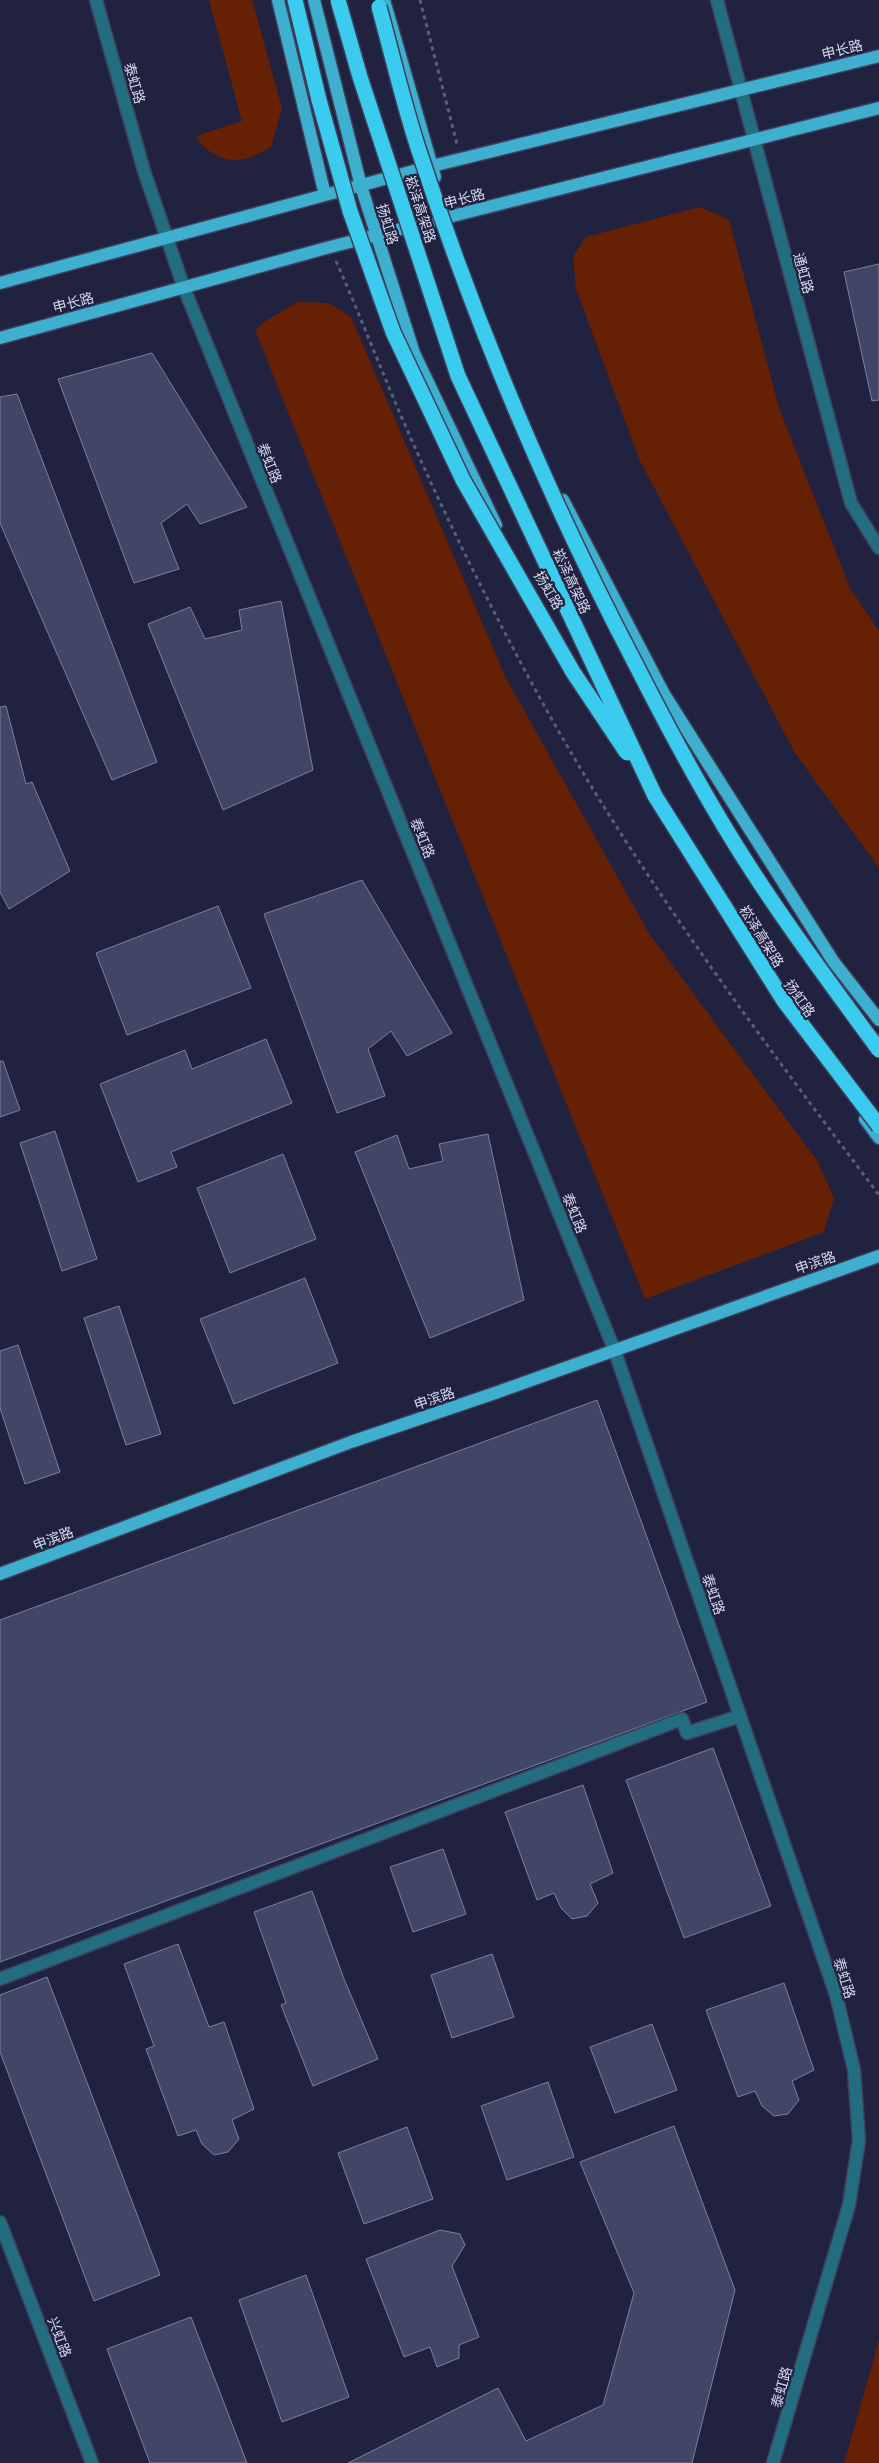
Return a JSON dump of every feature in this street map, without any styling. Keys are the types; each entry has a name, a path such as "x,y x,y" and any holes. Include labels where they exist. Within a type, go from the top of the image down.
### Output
{"highway":[{"path":"295,0 319,100 350,211 393,332 463,480 573,672 655,796"},
{"name":"崧泽高架路","path":"338,0 363,86 458,376 655,796 784,1001 879,1126"},
{"name":"崧泽高架路","path":"379,2 417,145 457,263 502,380 551,493 591,577 673,737 735,845 879,1050"}],"main road":[{"path":"278,0 325,195"},
{"name":"扬虹路","path":"314,0 361,186 414,353 512,559 733,926 879,1138"},
{"path":"379,2 448,218 531,439 664,694 833,961 879,1020"},
{"name":"申长路","path":"0,283 432,166 879,56"},
{"name":"申长路","path":"0,338 330,247 752,138 879,108"},
{"name":"申滨路","path":"0,1574 351,1442 495,1393 879,1256"}],"street":[{"name":"泰虹路","path":"96,0 144,171 184,288 614,1349 836,1995 854,2070 859,2140 849,2205 773,2463"},
{"name":"通虹路","path":"718,0 752,138 851,503 879,548"},
{"path":"0,1979 682,1719 687,1733 740,1716"},
{"name":"兴虹路","path":"0,2222 92,2463"}],"path":[{"path":"420,0 461,159"},
{"path":"330,247 394,398 465,554 523,668 584,775 694,945 879,1195"}],"shaded area":[{"path":"209,0 252,0 282,108 271,147 247,159 231,160 219,157 203,146 196,136 242,121"},
{"path":"700,207 729,220 779,408 850,588 879,631 879,868 795,753 640,461 576,289 573,256 586,237"},
{"path":"298,302 329,303 351,317 506,678 650,935 818,1162 834,1198 824,1232 645,1299 255,330 267,320"},
{"path":"879,2340 879,2463 844,2463"}],"building":[{"path":"879,264 879,400 872,401 844,272"},
{"path":"152,353 247,507 200,524 187,504 161,523 179,569 134,583 58,379"},
{"path":"17,394 157,762 112,780 0,523 0,397"},
{"path":"281,601 313,770 223,810 148,624 190,607 205,639 242,630 239,610"},
{"path":"6,706 26,784 32,782 70,871 9,909 0,892 0,707"},
{"path":"362,880 452,1033 407,1056 391,1031 368,1049 385,1096 337,1113 264,914"},
{"path":"218,906 251,988 127,1035 96,953"},
{"path":"266,1039 292,1103 171,1152 177,1167 138,1182 100,1084 185,1050 192,1069"},
{"path":"0,1061 3,1061 20,1110 0,1117"},
{"path":"55,1131 97,1259 62,1271 20,1143"},
{"path":"488,1134 524,1300 430,1338 355,1152 397,1135 409,1169 443,1161 439,1144"},
{"path":"283,1154 316,1239 230,1273 197,1188"},
{"path":"305,1278 338,1363 234,1404 200,1319"},
{"path":"119,1306 161,1434 126,1445 84,1318"},
{"path":"18,1345 60,1472 25,1484 0,1408 0,1351"},
{"path":"597,1400 707,1702 0,1962 0,1620"},
{"path":"713,1748 771,1906 684,1938 626,1780"},
{"path":"583,1785 613,1873 590,1884 598,1903 587,1916 572,1919 561,1908 554,1893 537,1900 505,1812"},
{"path":"443,1849 466,1914 413,1932 390,1867"},
{"path":"312,1891 344,1979 378,2059 313,2086 281,2005 286,2003 254,1912"},
{"path":"178,1944 209,2027 224,2022 254,2109 232,2120 239,2139 228,2152 214,2155 202,2144 196,2130 178,2136 146,2049 154,2046 124,1964"},
{"path":"492,1954 514,2017 452,2038 431,1975"},
{"path":"47,1977 160,2275 94,2301 0,2052 0,1995"},
{"path":"784,1983 814,2070 792,2081 799,2100 788,2114 774,2116 762,2106 755,2091 738,2097 706,2010"},
{"path":"652,2024 677,2090 615,2113 590,2047"},
{"path":"548,2082 574,2157 507,2180 481,2106"},
{"path":"674,2126 735,2290 692,2463 348,2463 498,2388 526,2441 603,2405 634,2293 580,2162"},
{"path":"407,2127 433,2199 364,2224 338,2153"},
{"path":"440,2230 460,2234 465,2245 452,2266 479,2337 459,2345 459,2358 437,2367 430,2347 404,2357 366,2259"},
{"path":"306,2275 349,2397 282,2422 239,2300"},
{"path":"191,2317 247,2463 150,2463 107,2349"}]}
